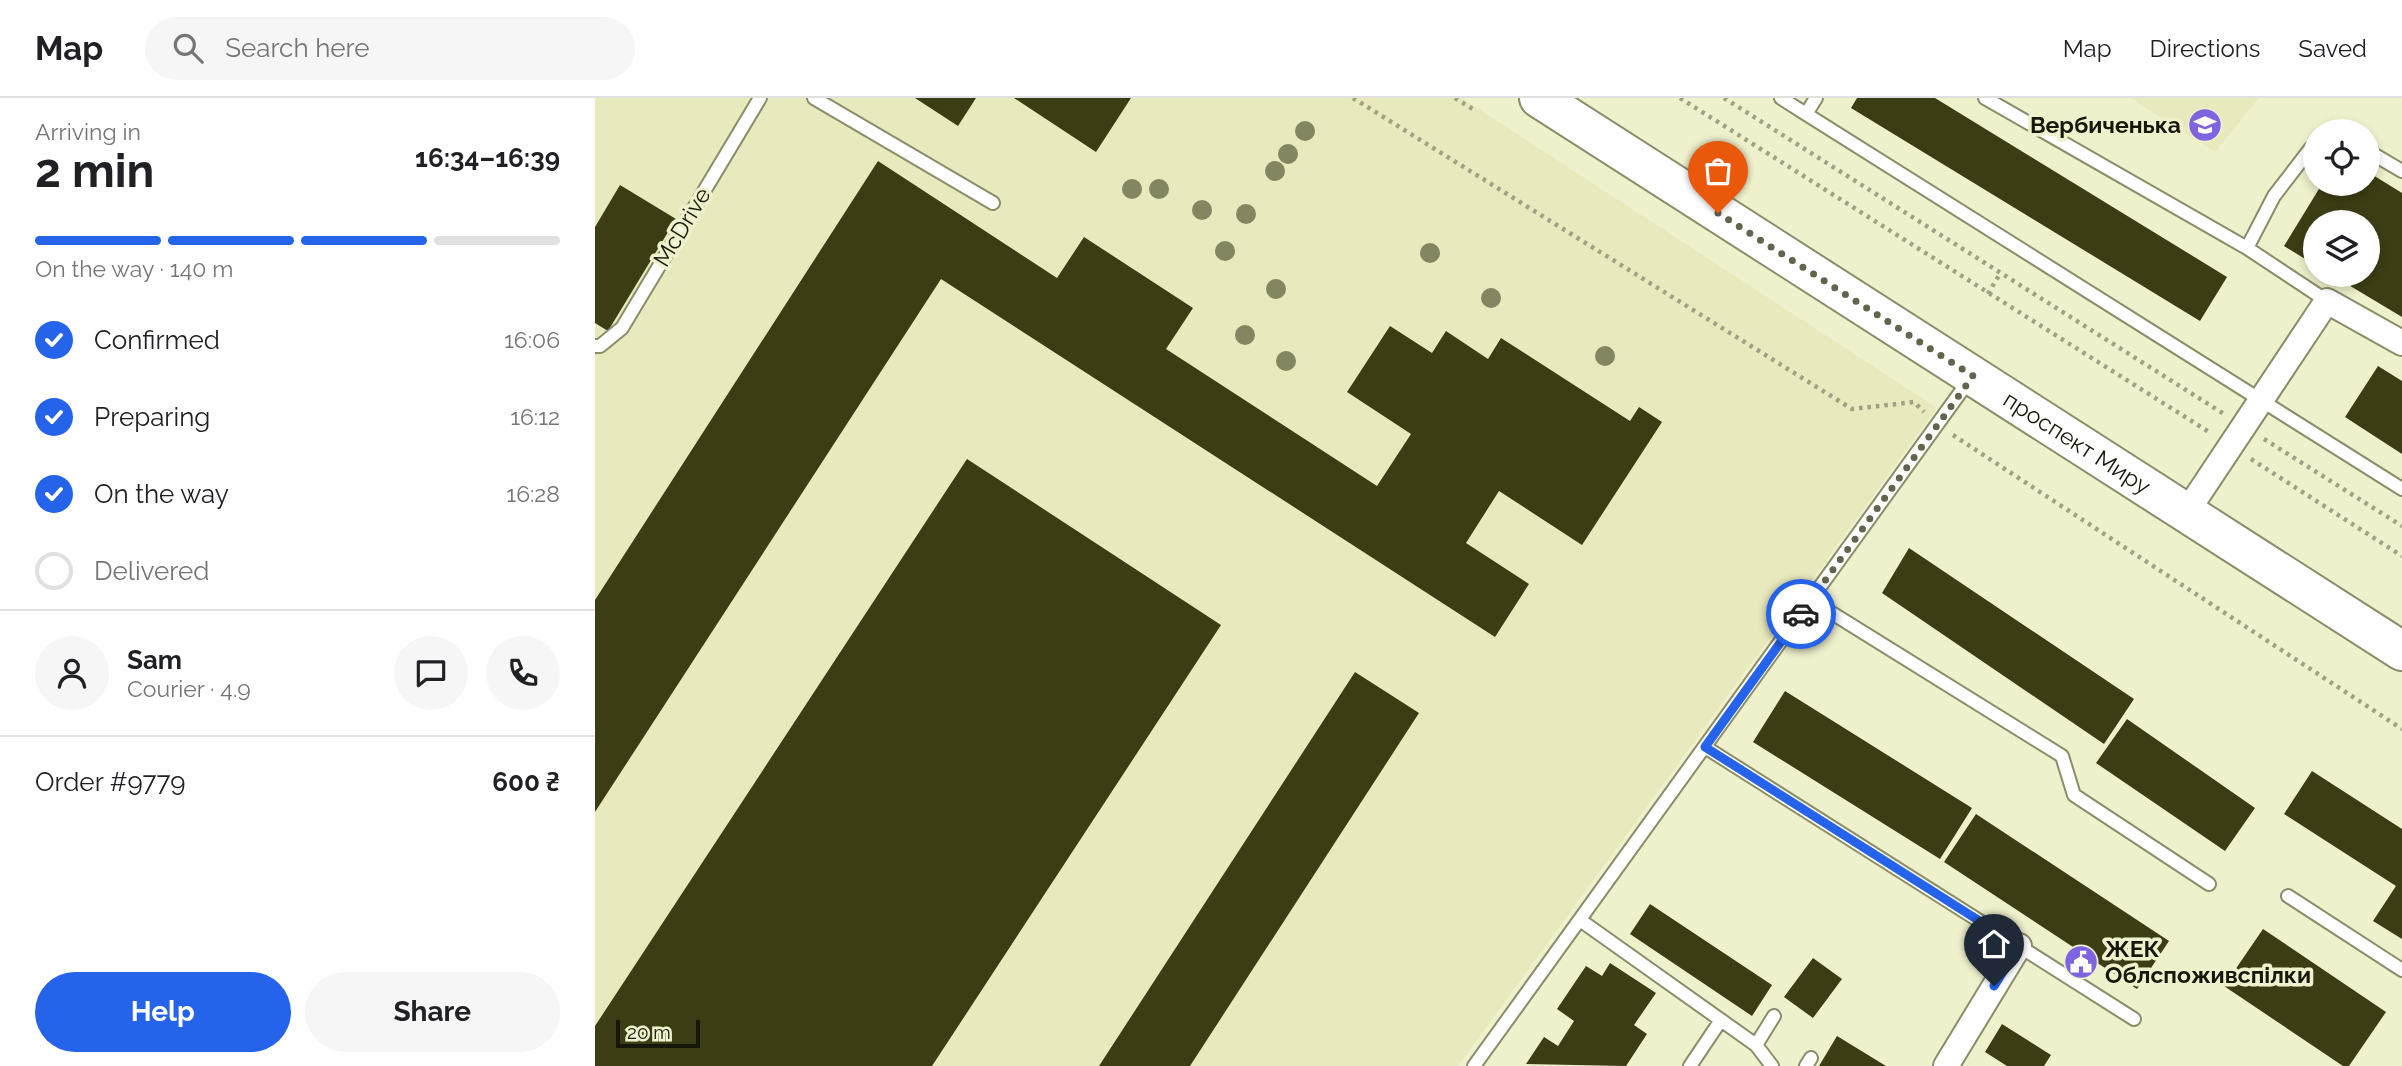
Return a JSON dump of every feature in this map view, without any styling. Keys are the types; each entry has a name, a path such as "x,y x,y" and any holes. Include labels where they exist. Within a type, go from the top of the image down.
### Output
{"main road":[{"name":"проспект Миру","path":"1539,98 2402,651"}],"street":[{"path":"2186,513 2327,300 2402,343"},
{"path":"1946,1066 2019,946"}],"lane":[{"name":"McDrive","path":"597,347 622,328 760,98"},
{"path":"814,98 993,203"},
{"path":"1781,98 2402,489"},
{"path":"1807,114 1816,98"},
{"path":"1985,98 2247,248 2327,300"},
{"path":"2247,248 2274,196 2303,158"},
{"path":"2380,158 2402,171"},
{"path":"1474,1066 1973,376"},
{"path":"1811,600 2062,756 2074,795 2209,884"},
{"path":"1705,747 2134,1019"},
{"path":"2288,896 2402,970"},
{"path":"1580,920 1756,1045 1772,1066"},
{"path":"1756,1045 1774,1016"},
{"path":"1690,1066 1721,1020"}],"path":[{"path":"1353,98 1852,409 1914,402 1938,425 2402,729"},
{"path":"1455,98 1476,111"},
{"path":"1680,98 1988,294 2237,436 2402,526"},
{"path":"1724,98 2000,275 2237,436 2402,556"},
{"path":"1988,294 2000,275"}],"shaded area":[{"path":"595,98 1462,98 1937,408 1458,1066 595,1066"},
{"name":"Вербиченька","path":"2130,98 2259,98 2215,152"}],"building":[{"path":"915,98 976,98 958,126"},
{"path":"1014,98 1131,98 1096,152"},
{"path":"1857,98 1935,98 2227,277 2200,321 1851,108"},
{"path":"878,161 1057,278 1084,237 1193,308 1166,349 1377,486 1411,434 1347,392 1390,326 1432,353 1446,331 1488,359 1501,338 1630,421 1639,407 1662,422 1582,545 1499,491 1466,543 1529,584 1495,637 941,279 595,812 595,600"},
{"path":"2380,179 2402,193 2402,317 2352,287 2380,287 2380,210 2306,210 2315,196 2380,196"},
{"path":"620,185 676,219 608,331 595,323 595,227"},
{"path":"2303,215 2303,258 2284,246"},
{"path":"2378,366 2402,381 2402,454 2345,417"},
{"path":"967,459 1221,625 932,1066 595,1066 595,1026"},
{"path":"1909,548 2134,699 2104,744 1882,593"},
{"path":"1355,672 1419,713 1190,1066 1099,1066"},
{"path":"1785,691 1972,808 1940,859 1753,742"},
{"path":"2127,719 2255,808 2225,851 2096,763"},
{"path":"2312,771 2402,829 2402,939 2373,921 2396,886 2284,814"},
{"path":"1976,814 2169,941 2137,989 1944,862"},
{"path":"1650,904 1772,985 1752,1016 1630,934"},
{"path":"2263,929 2386,1012 2349,1066 2343,1066 2224,986"},
{"path":"1813,958 1842,979 1813,1018 1784,997"},
{"path":"1610,963 1656,993 1634,1025 1647,1034 1626,1066 1526,1064 1544,1037 1558,1046 1574,1021 1557,1009 1586,966 1602,976"},
{"path":"2002,1024 2051,1055 2044,1066 2007,1066 1985,1052"},
{"path":"1837,1036 1886,1066 1819,1066"}],"way so far":[{"path":"1718,213 1973,376 1801,614"}],"place":[{"name":"Вербиченька","path":"2205,125"},
{"name":"ЖЕК Облспоживспілки","path":"2081,962"}],"route":[{"path":"1801,614 1705,747 2019,946 1994,986"}]}
